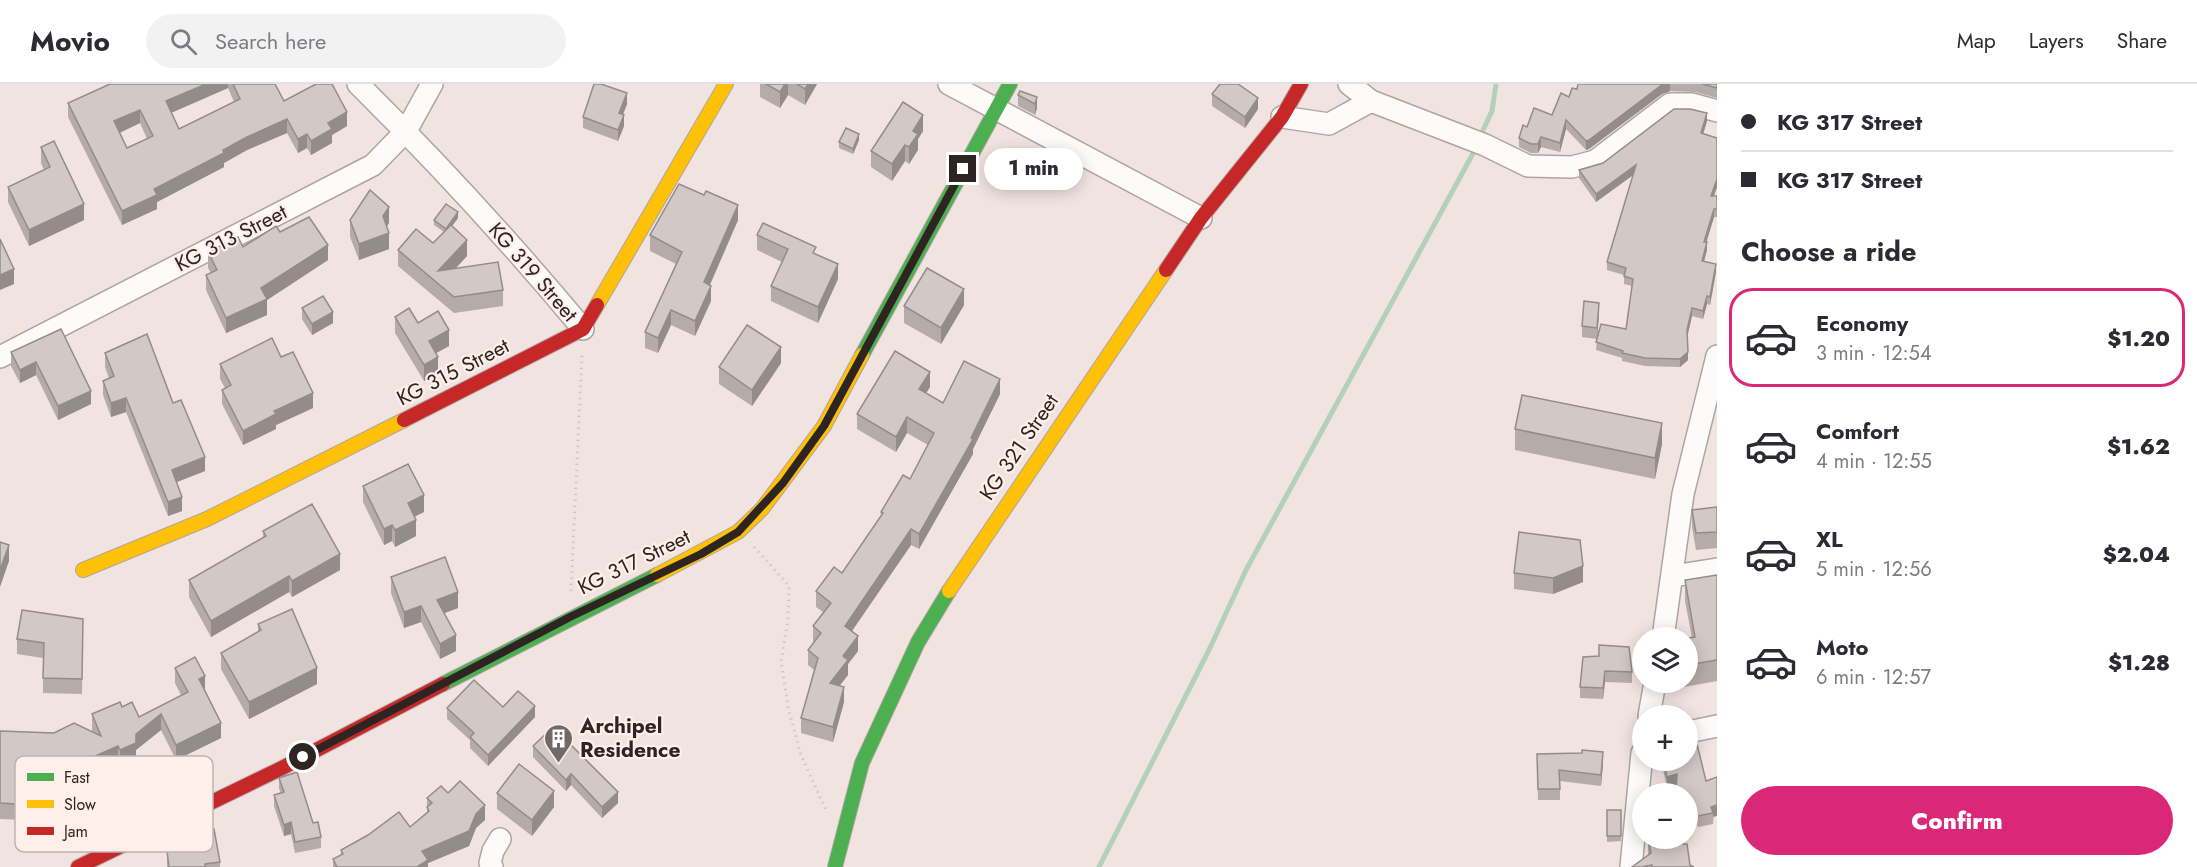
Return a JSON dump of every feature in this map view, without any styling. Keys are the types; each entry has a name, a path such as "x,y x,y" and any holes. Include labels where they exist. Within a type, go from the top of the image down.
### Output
{"street":[{"name":"KG 319 Street","path":"358,84 405,131 534,270 583,329"},
{"name":"KG 313 Street","path":"0,357 373,165 405,131 432,84"},
{"path":"583,329 726,84"},
{"path":"950,84 1201,218"},
{"name":"KG 317 Street","path":"213,801 282,768 570,617 701,554 738,532 768,501 824,426 1010,84"},
{"name":"KG 321 Street","path":"835,867 851,797 862,763 918,642 978,544 1201,218 1282,117 1300,84"},
{"path":"1349,84 1371,101 1485,145 1528,166 1572,167 1595,161 1670,104 1692,104 1717,111"},
{"path":"1282,117 1329,124 1371,101"},
{"name":"KG 315 Street","path":"83,570 207,519 583,329"},
{"path":"1665,627 1683,494 1717,356"},
{"path":"1673,576 1717,569"},
{"path":"1698,730 1717,726"},
{"path":"1631,867 1640,771"},
{"path":"492,867 490,863 493,851 500,839"},
{"name":"KG 317 Street","path":"78,867 109,852"}],"path":[{"name":"KG 319 Street","path":"570,617 583,329"},
{"path":"738,532 769,562 789,586 788,619 781,662 789,711 801,755 818,796 843,837"}],"building":[{"path":"110,84 206,84 166,101 179,129 240,99 233,84 275,84 284,101 316,84 332,84 347,112 328,123 332,129 311,141 307,134 298,139 287,119 223,150 224,153 154,189 157,195 122,211 68,103","holes":["140,110 153,136 127,148 114,121"]},
{"path":"594,84 601,84 627,93 619,113 624,115 618,130 583,117"},
{"path":"766,84 785,84 780,92"},
{"path":"797,84 808,84 805,89"},
{"path":"1220,84 1238,84 1258,98 1245,117 1212,94"},
{"path":"1578,84 1663,84 1589,140 1586,141 1566,120 1560,143 1541,137 1538,144 1531,144 1519,138 1523,125 1527,127 1534,108 1552,115 1561,93 1569,97 1572,88 1577,89"},
{"path":"1702,84 1717,84 1717,88"},
{"path":"1020,91 1037,97 1035,104 1018,95"},
{"path":"903,102 923,115 913,131 918,134 909,147 905,145 892,164 871,151"},
{"path":"1674,109 1690,109 1707,113 1701,133 1717,138 1717,179 1711,196 1717,196 1717,209 1714,209 1704,242 1707,242 1702,261 1716,264 1710,297 1707,296 1703,311 1692,308 1687,330 1688,352 1680,359 1645,358 1622,353 1623,351 1596,342 1601,324 1626,329 1633,279 1624,276 1626,268 1607,262 1636,165 1596,194 1579,170 1603,163"},
{"path":"846,128 859,134 853,149 839,142"},
{"path":"54,141 84,204 29,230 8,187 50,167 41,147"},
{"path":"679,184 704,195 706,191 738,205 704,282 711,286 695,321 671,310 658,338 645,332 682,252 650,235"},
{"path":"370,190 389,207 383,216 389,233 359,244 350,220"},
{"path":"446,204 458,212 446,229 434,220"},
{"path":"309,217 328,245 261,288 267,299 226,318 206,275 217,270 208,252 238,237 243,247 276,226 280,232"},
{"path":"763,223 816,247 813,253 838,264 818,307 771,286 788,249 757,235"},
{"path":"451,225 467,240 438,271 498,262 503,290 454,297 398,250 416,229 433,243"},
{"path":"0,239 14,269 0,275"},
{"path":"927,268 964,289 941,328 904,306"},
{"path":"323,296 333,312 312,324 302,308"},
{"path":"1584,301 1599,303 1597,328 1582,326"},
{"path":"409,308 418,323 438,311 449,330 429,341 438,357 424,365 395,317"},
{"path":"747,325 781,347 752,390 719,367"},
{"path":"61,329 91,391 58,406 36,362 20,370 11,352"},
{"path":"147,334 173,403 181,400 205,457 172,470 182,497 168,502 126,398 111,403 103,381 114,376 105,353"},
{"path":"272,338 281,357 293,352 313,393 274,411 276,414 243,431 222,390 231,385 220,364"},
{"path":"895,351 930,372 919,389 943,403 964,361 1000,379 971,438 973,439 919,534 911,529 845,626 858,636 843,656 848,660 830,683 844,687 833,727 801,718 818,658 808,650 821,633 813,626 831,603 816,591 834,567 842,573 883,513 881,512 903,475 910,479 934,433 907,417 896,437 857,414"},
{"path":"1522,395 1662,423 1655,458 1515,429"},
{"path":"408,464 424,495 408,503 416,520 395,530 392,525 384,529 363,486"},
{"path":"312,504 340,554 292,581 289,576 211,621 189,580 266,536 263,531"},
{"path":"1717,507 1717,532 1696,533 1692,510"},
{"path":"1519,532 1580,540 1583,566 1553,578 1514,573"},
{"path":"0,542 9,545 0,570"},
{"path":"445,557 458,592 437,600 456,635 440,644 421,606 404,612 391,577"},
{"path":"1717,575 1717,660 1698,663 1698,627 1693,627 1685,580"},
{"path":"292,609 317,668 249,702 221,653 261,630 258,624"},
{"path":"22,610 83,619 82,679 43,678 44,643 17,639"},
{"path":"1599,645 1629,647 1632,672 1605,671 1603,688 1580,687 1583,657 1599,656"},
{"path":"195,657 205,676 199,679 221,723 176,745 161,714 136,734 136,743 120,750 118,746 96,756 15,756 15,804 0,803 0,731 54,733 74,723 101,736 92,714 120,702 122,707 132,702 139,717 188,692 175,668"},
{"path":"474,680 503,707 518,691 535,706 488,755 470,737 474,733 447,708"},
{"path":"553,727 618,792 602,807 571,774 566,780 533,746"},
{"path":"1698,748 1706,781 1717,777 1717,805 1711,807 1713,813 1698,816 1698,783 1677,783 1677,774 1667,777 1666,771 1698,771"},
{"path":"1582,750 1603,752 1601,775 1559,770 1560,789 1538,789 1537,754 1582,753"},
{"path":"519,764 554,791 532,820 497,793"},
{"path":"297,772 313,823 318,822 321,837 295,842 291,822 284,825 274,795 284,792 279,778"},
{"path":"460,781 485,805 476,814 469,831 422,851 428,860 417,867 337,867 333,859 343,854 341,850 368,835 399,812 410,827 429,811 427,807 432,803 427,798 441,786 448,793"},
{"path":"1607,810 1621,810 1621,836 1607,836"},
{"path":"213,829 220,862 205,864 205,867 169,867 167,852 213,852"},
{"path":"1650,849 1688,849 1690,865 1694,867 1652,867 1652,865 1632,867 1651,853"}],"waterway":[{"path":"1479,139 1492,111 1496,84"},
{"path":"1099,867 1209,650 1246,570 1476,148"}],"traffic: fast":[{"path":"862,355 1010,84"},
{"path":"443,684 657,575"},
{"path":"835,867 862,763 918,642 949,591"}],"traffic: slow":[{"path":"597,305 726,84"},
{"path":"949,591 1166,270"},
{"path":"657,575 738,532 762,509 824,426 862,355"},
{"path":"83,570 207,519 404,420"}],"traffic: jam":[{"path":"1166,270 1201,218 1282,117 1301,84"},
{"path":"404,420 583,329 597,305"},
{"path":"213,801 443,684"},
{"path":"78,867 109,852"}],"place":[{"name":"Archipel Residence","path":"559,764"}],"route":[{"path":"303,757 570,617 701,554 738,532 783,483 824,426 963,169"}]}
